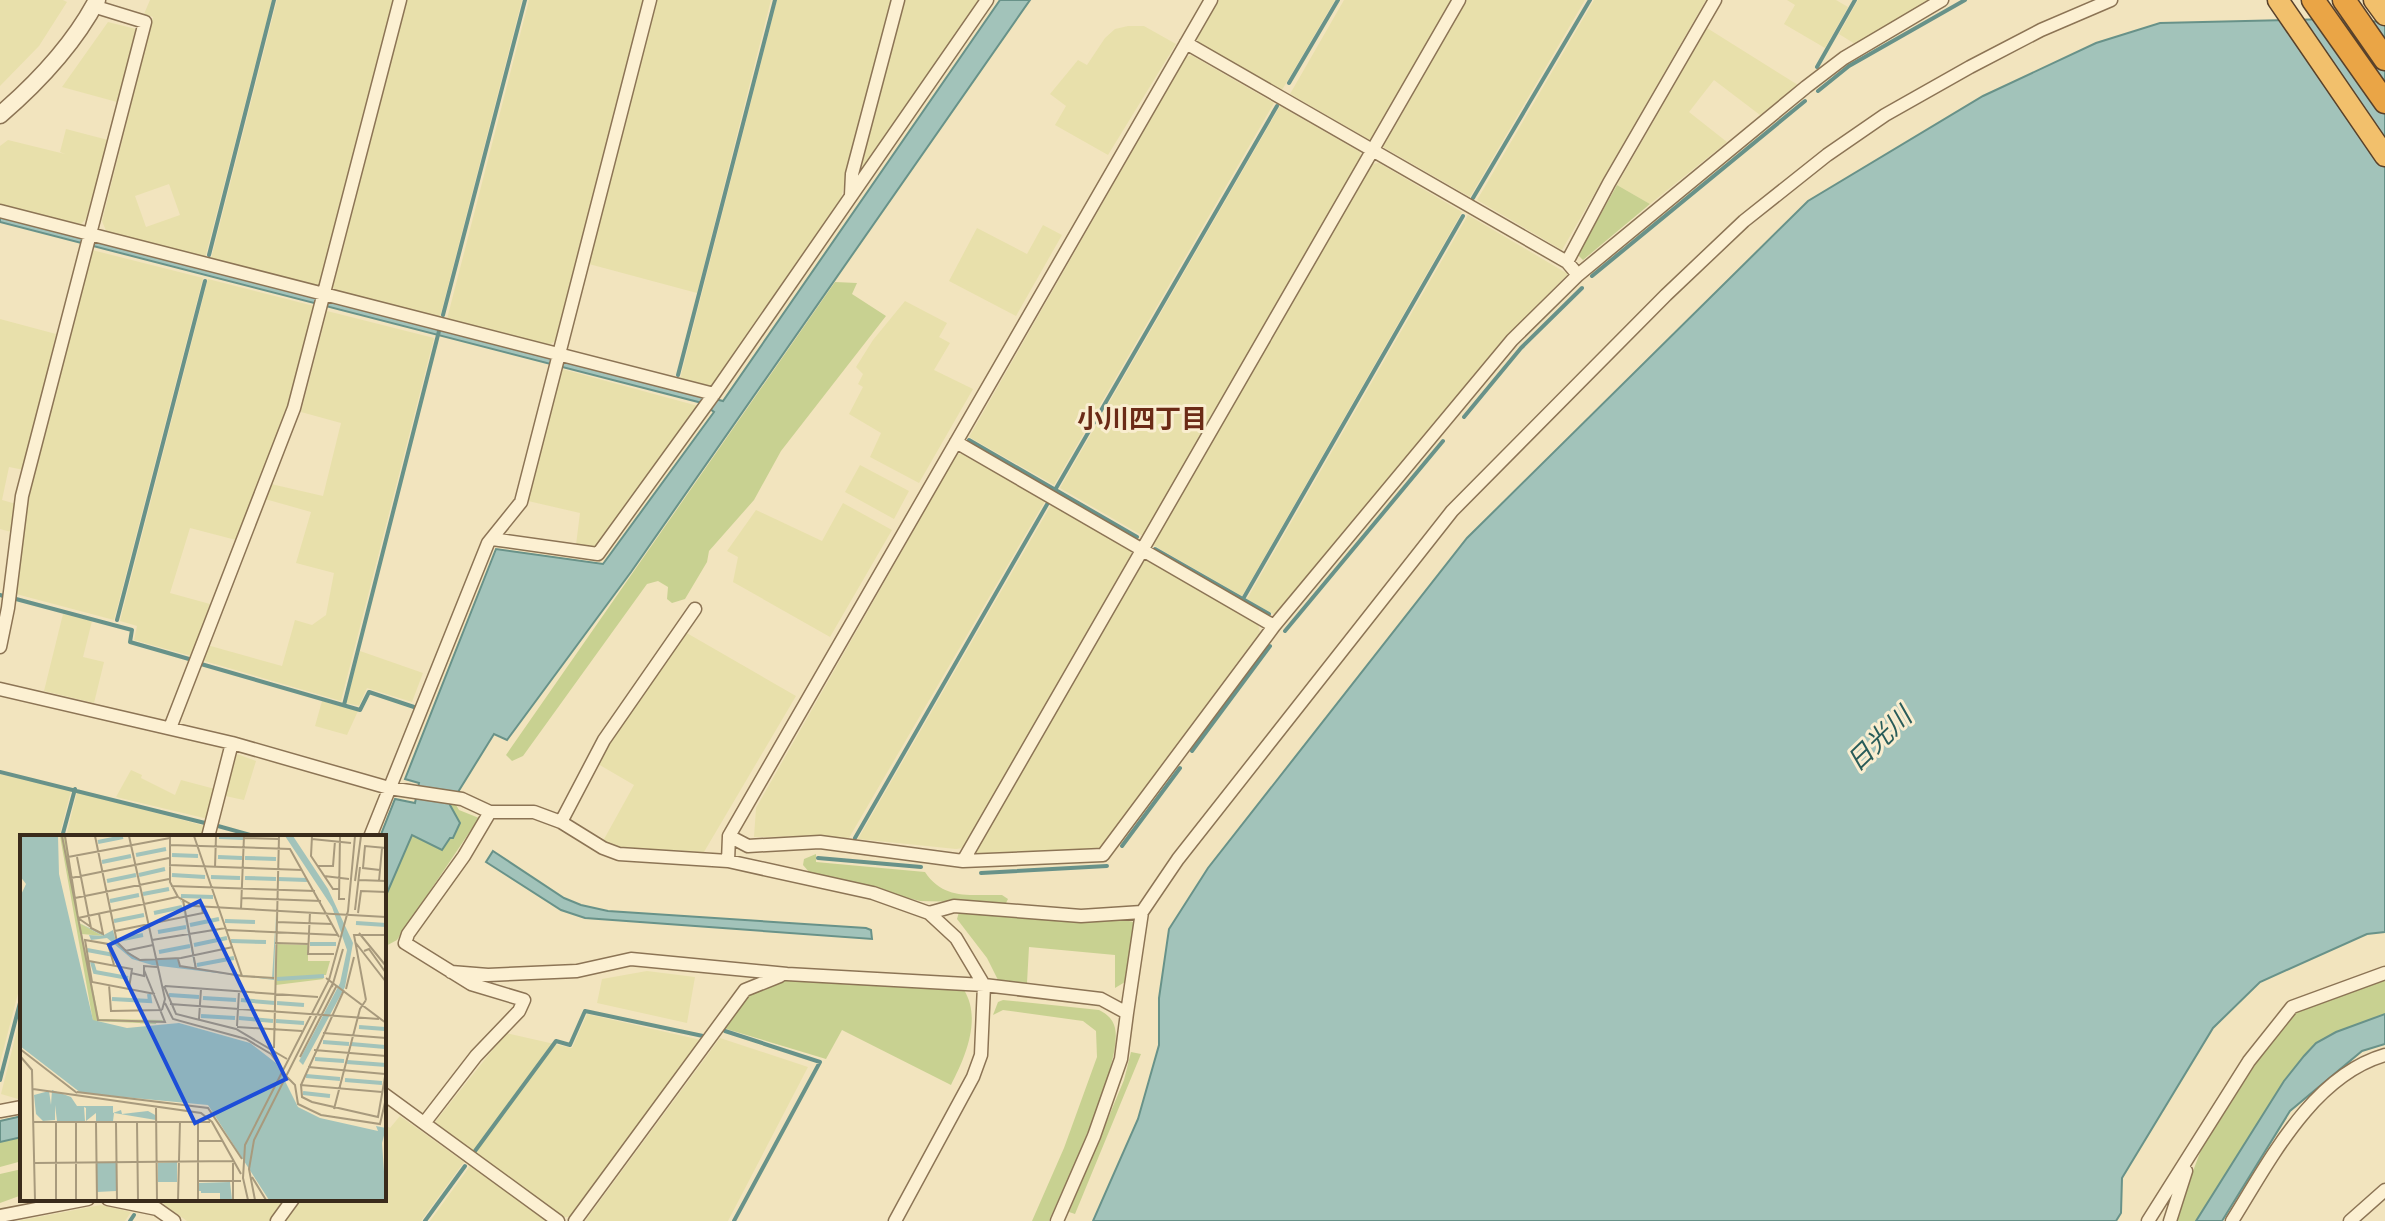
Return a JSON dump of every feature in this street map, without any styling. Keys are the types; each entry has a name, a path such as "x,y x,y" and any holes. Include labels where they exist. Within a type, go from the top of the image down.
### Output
{"highway":[{"path":"2278,0 2385,156"},
{"path":"2313,0 2385,102"},
{"path":"2344,0 2385,59"},
{"path":"2374,0 2385,15"}],"street":[{"path":"170,728 294,408 400,0"},
{"path":"371,835 488,543 521,502 650,0"},
{"path":"851,195 852,174 898,0"},
{"path":"492,539 598,554 714,394 987,0"},
{"path":"728,861 729,836 1211,0"},
{"path":"963,861 1459,0"},
{"path":"1567,262 1715,0"},
{"path":"729,836 748,846 820,842 963,861 1103,855 1274,626 1512,340 1578,275 1844,58 1942,0"},
{"path":"1057,1221 1094,1136 1121,1059 1142,912 1178,859 1452,511 1666,295 1744,221 1827,155 1885,115 1970,67 2041,30 2111,0"},
{"path":"0,115 27,92 57,58 95,3 145,22 22,496 0,647"},
{"path":"1186,43 1567,262 1578,275"},
{"path":"0,211 88,240 322,300 559,353 714,394"},
{"path":"956,442 1274,626"},
{"path":"561,822 604,740 695,609"},
{"path":"0,689 232,743 389,788 462,799 490,812 534,812 561,822 603,848 619,854 728,861 776,874 842,885 929,913 956,938 984,985 981,1055 973,1077 895,1221"},
{"path":"209,835 232,743"},
{"path":"425,1122 476,1056 519,1011 524,1000 471,984 405,943 490,812"},
{"path":"929,913 954,906 1081,916 1142,912"},
{"path":"451,972 488,975 577,971 631,959 787,974 984,985 1101,999 1127,1013"},
{"path":"2148,1221 2249,1061 2292,1007 2385,973"},
{"path":"575,1221 745,990 787,974"},
{"path":"2232,1221 2304,1111 2350,1072 2385,1055"},
{"path":"386,1095 558,1221"},
{"path":"0,1111 20,1107"},
{"path":"2170,1221 2191,1154"},
{"path":"2350,1221 2385,1190"},
{"path":"0,1216 78,1201"},
{"path":"118,1201 157,1209 174,1221"},
{"path":"277,1221 292,1201"}],"shaded area":[{"path":"0,0 67,2 39,46 0,86"},
{"path":"150,0 272,0 205,258 107,233 102,221 153,17 144,14","holes":["169,184 180,215 146,227 135,196"]},
{"path":"277,0 393,0 321,283 317,286 211,259"},
{"path":"407,0 522,0 440,317 335,291 333,287"},
{"path":"529,0 643,0 555,341 549,345 447,319"},
{"path":"657,0 771,0 697,293 589,264"},
{"path":"777,0 892,0 841,198 711,386 680,379"},
{"path":"904,0 980,0 861,176 860,173"},
{"path":"1219,0 1335,0 1282,90 1198,42"},
{"path":"1344,0 1451,0 1370,140 1290,94"},
{"path":"1467,0 1585,0 1470,197 1383,147"},
{"path":"1594,0 1706,0 1562,250 1477,200"},
{"path":"1787,0 1836,0 1848,7 1825,48 1784,24 1795,5"},
{"path":"1858,0 1933,0 1855,44 1839,34"},
{"path":"108,22 136,29 117,102 62,87"},
{"path":"1144,26 1176,44 1108,155 1055,125 1066,106 1050,94 1078,60 1087,65 1105,38 1115,29"},
{"path":"1707,28 1798,85 1760,115 1714,80 1689,112 1727,142 1650,204 1617,185"},
{"path":"1191,55 1274,103 1054,485 969,437 1186,57"},
{"path":"1280,106 1360,152 1361,157 1143,536 1060,488"},
{"path":"66,129 108,140 86,219 81,224 0,205 0,146 8,140 65,154 60,152"},
{"path":"1379,163 1462,212 1242,596 1153,545 1372,164"},
{"path":"1468,215 1568,274 1507,336 1275,615 1247,599"},
{"path":"1043,225 1062,235 1016,316 949,281 977,228 1027,254"},
{"path":"92,250 203,278 114,620 16,594 28,500"},
{"path":"208,279 314,306 288,409 236,540 190,528 170,593 210,604 191,656 134,640 137,626 120,621"},
{"path":"905,301 947,323 939,337 950,343 934,370 973,389 919,483 870,457 881,433 849,414 863,387 858,384 863,374 856,367 873,340"},
{"path":"327,311 434,338 341,701 201,660 207,645 282,666 295,620 312,625 326,615 334,573 296,563 311,512 265,499 271,484 323,496 341,423 301,412"},
{"path":"0,319 56,334 24,470 9,467 2,500 16,504 11,532 0,529"},
{"path":"562,369 698,406 595,547 576,545 580,513 528,501"},
{"path":"957,454 1045,501 849,838 754,837 756,808"},
{"path":"860,465 909,491 894,519 845,492"},
{"path":"843,503 892,530 830,637 733,582 738,557 727,551 756,510 822,541"},
{"path":"1051,505 1131,550 1131,555 963,848 858,839"},
{"path":"1147,560 1258,625 1260,632 1099,849 979,855 976,851 1141,562"},
{"path":"63,614 92,621 83,657 104,662 94,703 44,691"},
{"path":"685,632 796,696 704,852 615,847 603,841 634,785 598,764 604,749"},
{"path":"360,651 423,673 412,702 367,688 359,706 346,703"},
{"path":"322,701 358,711 347,735 315,726"},
{"path":"237,754 256,761 244,800 225,796"},
{"path":"131,770 175,795 181,780 215,789 208,819 116,797"},
{"path":"0,774 71,791 60,835 20,835 20,986 0,1063"},
{"path":"77,792 205,826 203,835 66,835"},
{"path":"647,971 695,977 687,1023 597,1003 602,979"},
{"path":"587,1014 701,1040 571,1217 560,1217 435,1122 506,1033 572,1048"},
{"path":"20,1018 20,1098 1,1094"},
{"path":"720,1038 808,1067 728,1221 585,1221"},
{"path":"400,1116 464,1162 421,1221 284,1221 299,1201 386,1201 386,1125 390,1128"},
{"path":"470,1166 548,1221 430,1221"},
{"path":"167,1201 285,1201 271,1221 187,1221 163,1204"},
{"path":"101,1205 131,1212 125,1221 17,1221"}],"green space":[{"path":"1617,185 1650,204 1583,260 1578,255"},
{"path":"835,282 857,283 852,294 886,316 781,451 754,500 709,551 707,562 685,599 672,603 667,599 668,587 658,581 647,584 523,756 512,761 506,755"},
{"path":"450,805 456,805 459,810 479,818 397,940 386,946 386,895 412,835 450,837 460,823"},
{"path":"816,854 816,862 925,872 941,888 950,892 1002,895 1008,899 1006,903 920,901 810,873 803,865 804,859"},
{"path":"959,912 1079,922 1133,922 1136,929 1125,982 1115,988 1115,955 1029,947 1027,983 999,982 987,958 957,919"},
{"path":"2385,979 2385,1014 2316,1043 2284,1081 2196,1221 2174,1221 2201,1150 2276,1032 2293,1013"},
{"path":"785,980 964,990 972,1013 970,1038 951,1085 842,1030 826,1059 723,1028 749,996"},
{"path":"998,1002 1099,1010 1109,1017 1115,1028 1115,1045 1102,1094 1049,1221 1032,1221 1064,1148 1097,1057 1096,1031 1083,1021 1003,1010 993,1015"},
{"path":"1131,1052 1141,1054 1075,1214 1069,1212 1124,1080"},
{"path":"20,1137 20,1162 0,1167 0,1142"},
{"path":"20,1169 20,1196 0,1203 0,1174"}],"water":[{"path":"1000,0 1030,0 631,572 507,740 494,734 450,805 460,823 453,838 442,850 412,835 386,895 386,835 381,835 395,799 415,803 419,783 405,779 496,549 603,564 714,412 702,403 0,222 0,217 723,401"},
{"name":"日光川","path":"2335,19 2385,22 2385,932 2367,934 2260,982 2213,1028 2122,1178 2121,1213 2116,1221 1093,1221 1138,1119 1159,1045 1159,998 1169,929 1208,868 1467,538 1808,201 1983,96 2096,43 2160,23"},
{"path":"493,851 564,898 581,905 608,911 866,928 871,930 872,939 585,918 561,910 486,862"},
{"path":"2385,1014 2385,1044 2362,1051 2290,1111 2222,1221 2196,1221 2284,1081 2304,1056 2316,1043 2336,1032"},
{"path":"20,1116 20,1137 0,1142 0,1121"}],"waterway":[{"path":"209,255 274,0"},
{"path":"443,315 525,0"},
{"path":"678,375 775,0"},
{"path":"1289,83 1338,0"},
{"path":"1473,198 1590,0"},
{"path":"1817,67 1855,0"},
{"path":"1818,91 1849,66 1965,0"},
{"path":"1592,276 1805,101"},
{"path":"1055,490 1277,106"},
{"path":"1243,599 1463,216"},
{"path":"117,620 205,281"},
{"path":"1464,417 1521,348 1582,288"},
{"path":"344,705 439,331"},
{"path":"969,440 1137,537"},
{"path":"1285,631 1443,441"},
{"path":"855,838 1049,501"},
{"path":"1155,549 1269,614"},
{"path":"16,599 132,630 130,642 189,659"},
{"path":"1192,751 1270,646"},
{"path":"201,664 360,710 369,692 414,707"},
{"path":"1122,846 1180,768"},
{"path":"0,772 205,823"},
{"path":"63,835 75,789"},
{"path":"218,826 251,835"},
{"path":"818,858 921,867"},
{"path":"981,873 1107,866"},
{"path":"0,1080 20,1003"},
{"path":"475,1151 556,1041 570,1045 585,1011 703,1036"},
{"path":"725,1031 820,1062 734,1221"},
{"path":"425,1221 465,1166"},
{"path":"130,1221 134,1215"}],"district":[{"name":"小川四丁目","path":"1142,419"}]}
